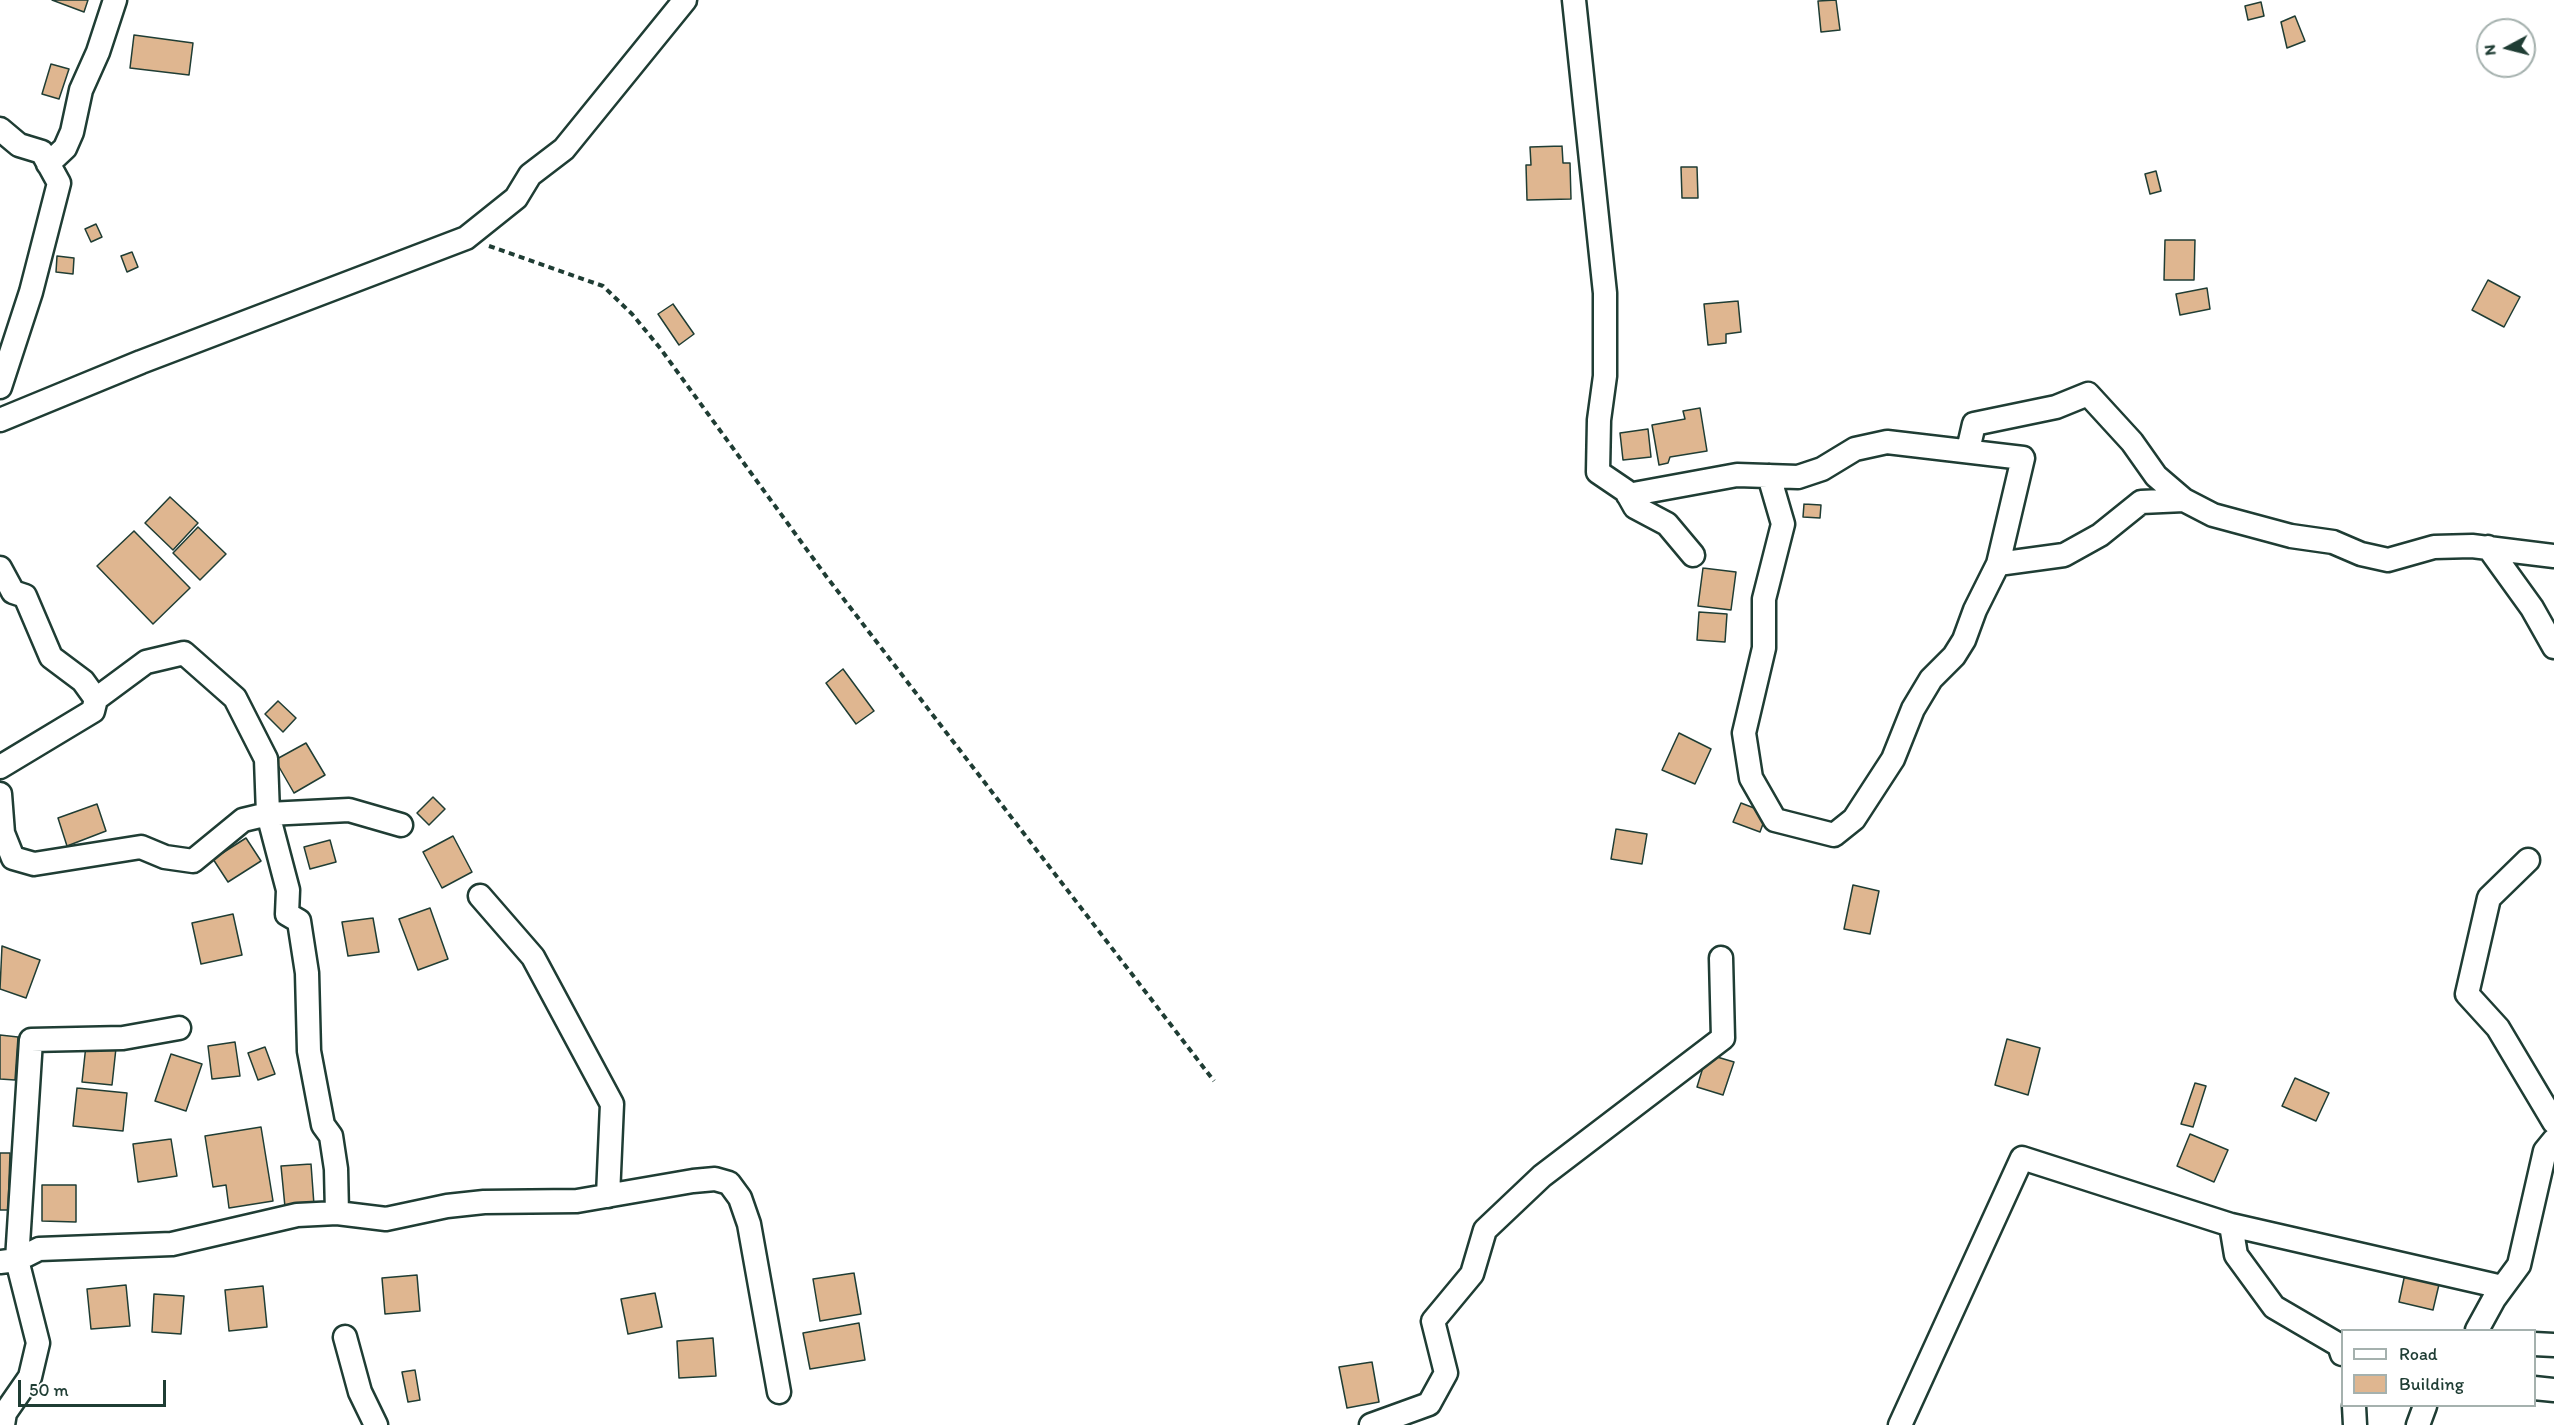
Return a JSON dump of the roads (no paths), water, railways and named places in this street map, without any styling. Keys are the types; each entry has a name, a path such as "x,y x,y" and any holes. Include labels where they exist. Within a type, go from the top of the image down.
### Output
{"street":[{"path":"48,164 65,148 72,132 81,90 98,52 115,0"},
{"path":"0,420 141,362 466,238 516,198 530,175 564,149 685,0"},
{"path":"1574,0 1605,293 1605,376 1599,420 1598,472 1628,495 1635,507 1667,524 1693,555"},
{"path":"0,129 19,145 42,152 59,183 31,292 0,387"},
{"path":"1968,450 1974,424 2056,407 2088,394 2132,442 2156,476 2184,500 2213,515 2292,536 2333,542 2361,554 2388,560 2433,547 2488,547 2554,556"},
{"path":"1628,495 1737,475 1769,476 1798,477 1822,470 1855,448 1887,442 2024,458 1998,564 1975,610 1964,640 1954,656 1931,679 1913,709 1893,759 1854,819 1834,834 1775,820 1750,778 1744,733 1764,648 1764,599 1783,524 1769,476"},
{"path":"1998,564 2064,555 2100,535 2141,502 2184,500"},
{"path":"2488,547 2532,608 2554,647"},
{"path":"0,568 13,592 25,596 51,657 83,681 96,699"},
{"path":"0,767 93,711 96,699 146,662 184,653 235,698 266,759 268,814 288,890 287,914 299,921 307,973 309,1051 323,1125 331,1136 336,1169 337,1213"},
{"path":"0,794 3,833 13,858 34,864 141,847 165,857 193,861 243,820 268,814 350,810 401,825"},
{"path":"2528,860 2489,898 2467,994 2498,1028 2554,1122"},
{"path":"480,896 533,957 612,1104 608,1196"},
{"path":"1371,1425 1429,1404 1446,1373 1432,1321 1472,1274 1485,1230 1542,1176 1723,1038 1721,958"},
{"path":"3,1425 5,1413 30,1377 38,1343 9,1261 31,1040 123,1038 179,1028"},
{"path":"2478,1329 2502,1287 2519,1265 2545,1151 2554,1140"},
{"path":"1900,1425 2022,1158 2231,1225 2502,1287"},
{"path":"9,1261 39,1249 172,1244 297,1215 337,1213 386,1219 456,1204 577,1201 715,1179 729,1183 740,1198 749,1224 779,1392"},
{"path":"2231,1225 2236,1255 2274,1307 2339,1345 2341,1350"},
{"path":"345,1337 360,1392 376,1425"},
{"path":"2536,1344 2554,1345"},
{"path":"2536,1388 2554,1390"},
{"path":"2354,1407 2355,1425"},
{"path":"2418,1425 2425,1407"}]}
